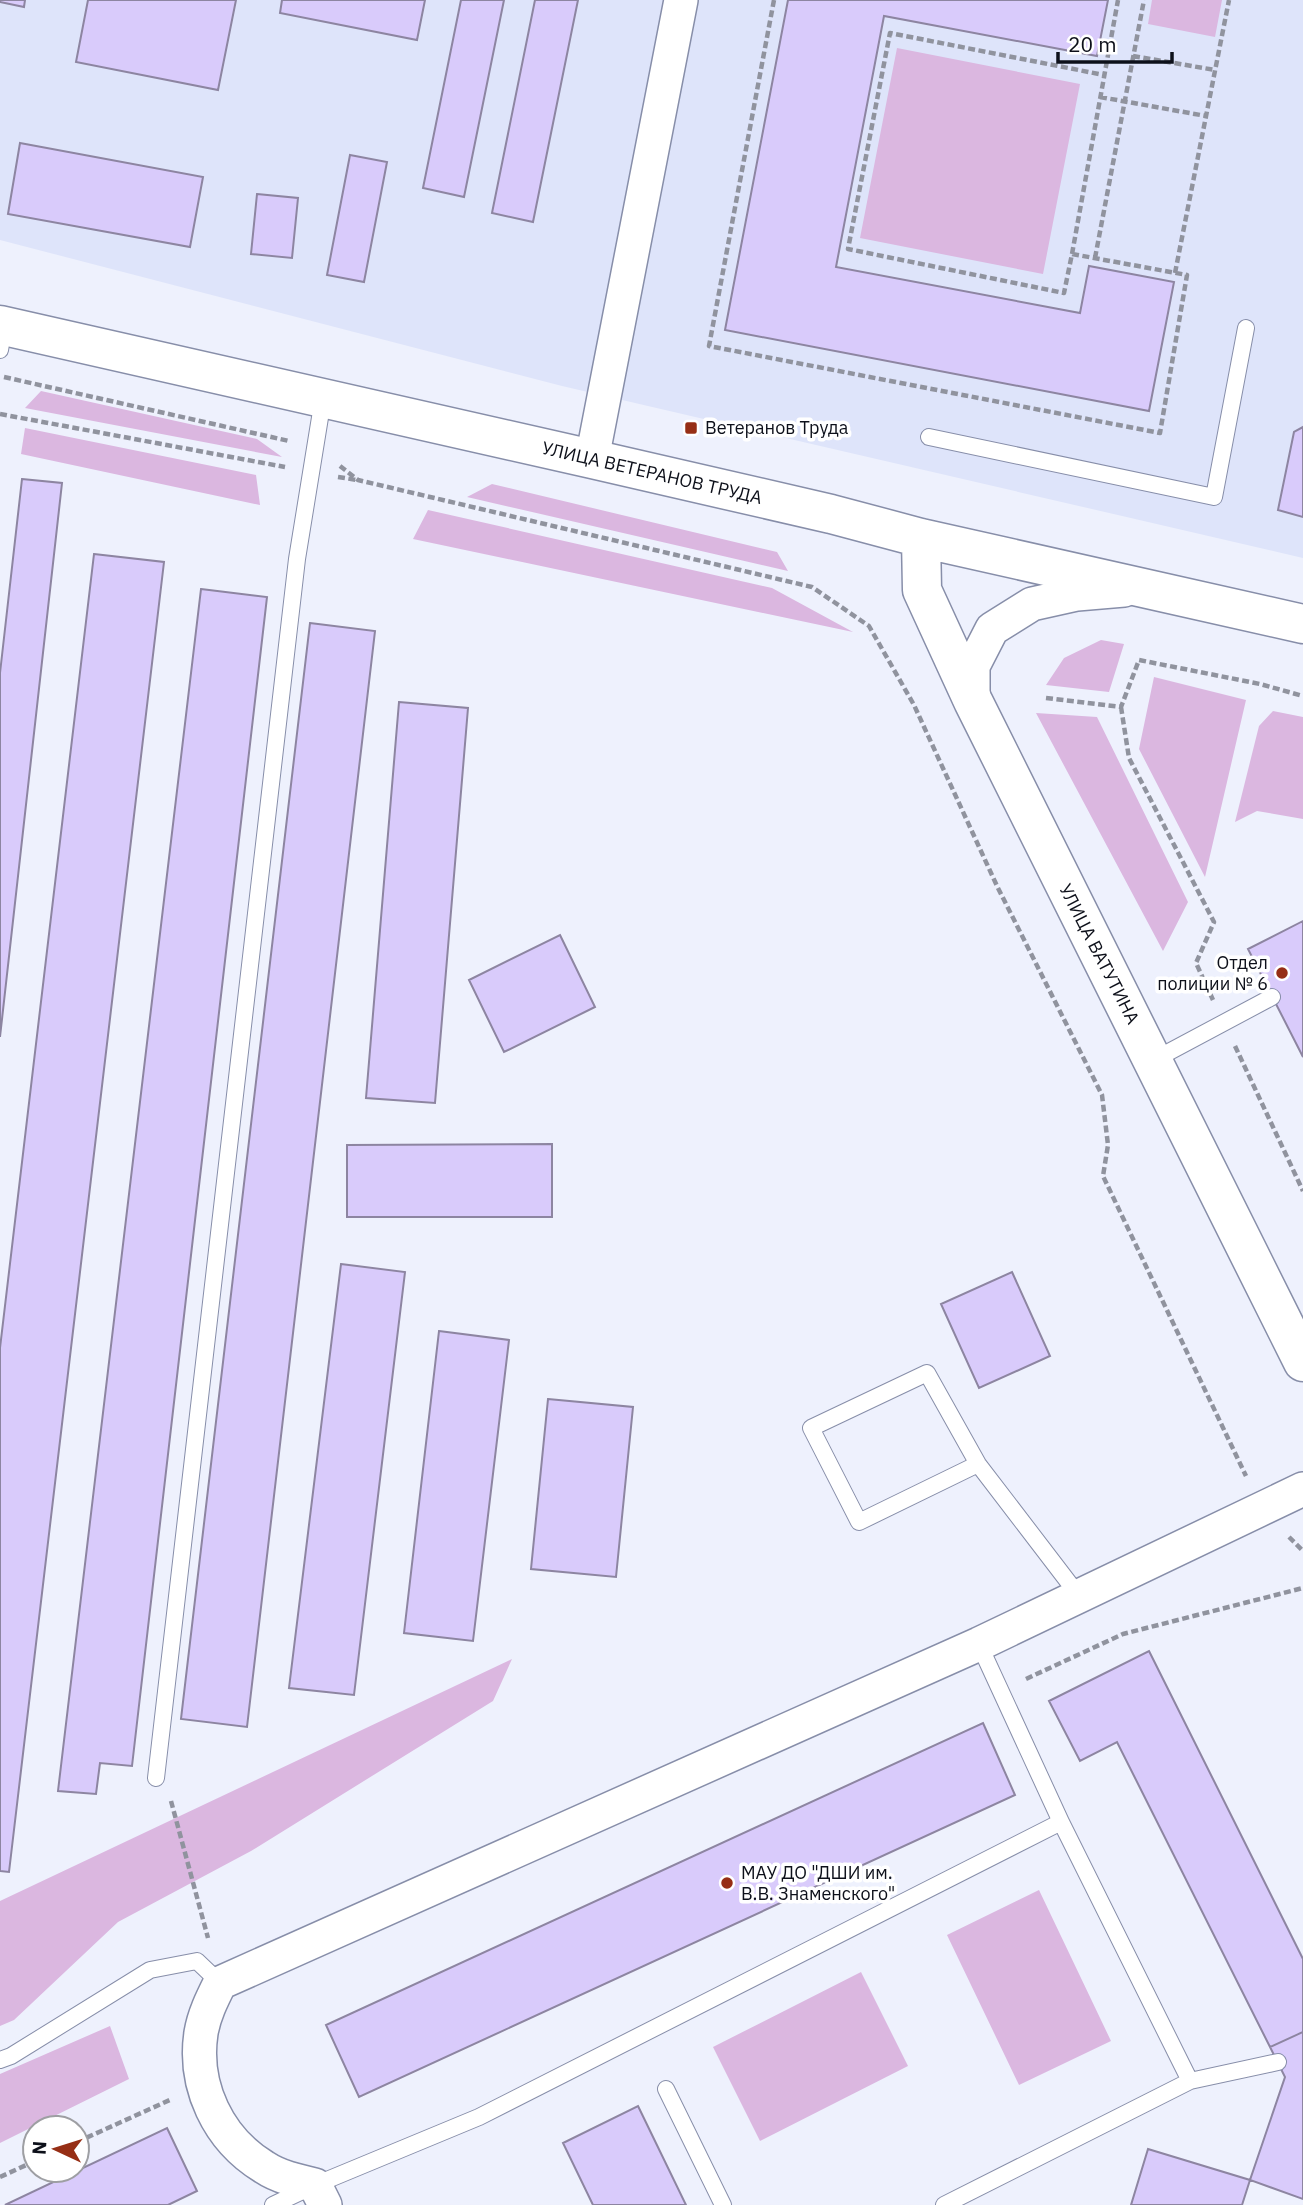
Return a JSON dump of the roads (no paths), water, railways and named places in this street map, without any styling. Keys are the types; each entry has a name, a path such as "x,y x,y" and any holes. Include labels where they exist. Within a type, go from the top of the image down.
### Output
{"main road":[{"name":"УЛИЦА ВЕТЕРАНОВ ТРУДА","path":"1,334 323,399 592,458 921,538 1303,624"},
{"name":"УЛИЦА ВАТУТИНА","path":"921,538 922,590 973,701 1303,1362"}],"street":[{"path":"592,458 681,0"},
{"path":"973,701 973,666 992,629 1032,604 1077,594 1150,589"},
{"path":"320,2195 265,2168 244,2152 225,2133 211,2110 199,2059 201,2032 208,2007 220,1983 979,1644 1303,1489"}],"lane":[{"path":"929,437 1214,497 1246,328"},
{"path":"156,1778 297,559 323,399"},
{"path":"1152,1061 1272,997"},
{"path":"978,1464 859,1522 811,1428 927,1373 978,1464 1079,1596"},
{"path":"979,1644 1061,1822 1190,2081"},
{"path":"273,2205 320,2195 1061,1822"},
{"path":"0,2060 11,2056 150,1970 197,1961 220,1983"},
{"path":"944,2205 1190,2081 1278,2062"},
{"path":"666,2088 723,2205"}],"place":[{"name":"Ветеранов Труда","path":"691,428"},
{"name":"Отдел полиции № 6","path":"1282,973"},
{"name":"МАУ ДО \"ДШИ им. В.В. Знаменского\"","path":"727,1883"}]}
